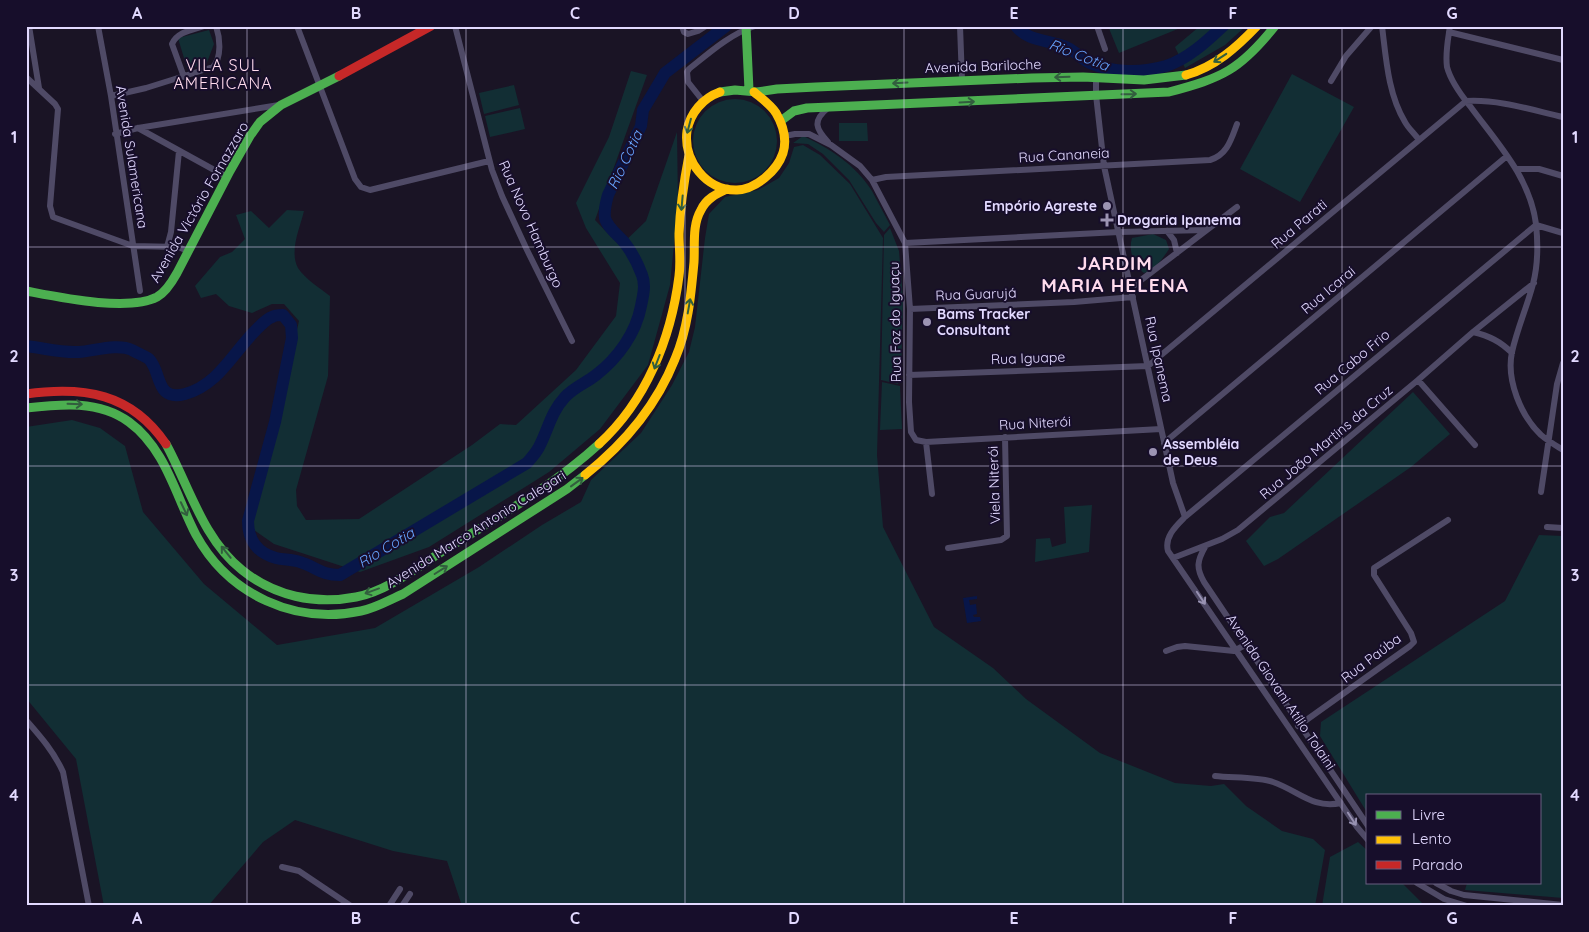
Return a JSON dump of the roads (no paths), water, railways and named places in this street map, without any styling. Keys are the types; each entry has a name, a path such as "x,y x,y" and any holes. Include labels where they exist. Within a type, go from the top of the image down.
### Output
{"main road":[{"name":"Avenida Victório Fornazzaro","path":"26,291 59,297 112,302 144,302 156,298 163,293 188,251 249,137 261,121 282,104 320,86 431,26"},
{"name":"Avenida Bariloche","path":"752,91 780,88 962,80 1096,77 1144,80 1175,77 1192,73 1208,66 1233,50 1256,26"},
{"path":"782,120 800,109 1169,92 1205,82 1224,74 1240,63 1263,41 1275,26"},
{"path":"749,27 752,91"},
{"path":"733,88 752,91 773,107 782,120 785,136 784,149 780,161 769,176 752,186 740,189 727,189 714,185 694,167 686,143 688,126 695,110 703,101 717,92 733,88"},
{"name":"Avenida Marco Antonio Calegari","path":"26,394 61,390 88,391 117,401 136,411 152,426 166,445 213,536 228,556 244,571 262,584 300,598 324,601 358,597 398,579 557,479 607,438 624,419 655,369 667,334 679,275 680,225 684,180 689,154"},
{"name":"Avenida Marco Antonio Calegari","path":"26,408 72,404 93,406 116,414 144,436 159,456 197,537 220,569 253,594 278,606 297,612 320,615 361,611 382,604 411,589 567,489 616,450 636,428 658,396 671,369 683,336 691,296 699,213 708,200 715,194 727,189"}],"street":[{"path":"28,26 39,88"},
{"name":"Avenida Sulamericana","path":"98,26 111,96 140,291"},
{"path":"184,77 172,44 174,38 204,26"},
{"path":"297,26 355,179 361,187 370,190 489,161"},
{"name":"Rua Novo Hamburgo","path":"455,26 489,161 509,212 572,341"},
{"path":"682,26 684,32 688,34 706,26"},
{"path":"960,26 962,80"},
{"path":"1097,26 1105,49"},
{"path":"1331,81 1342,62 1372,26"},
{"path":"1382,26 1390,80 1396,100 1404,122 1419,140"},
{"path":"111,96 184,77 213,67 216,64 219,52 216,27"},
{"path":"703,101 688,82 687,72 715,48 749,27"},
{"path":"1563,60 1450,29 1446,52 1448,68 1455,86 1516,168 1529,194 1536,225 1536,268 1534,283 1512,353 1510,369 1519,401 1532,426 1563,450"},
{"path":"26,77 55,104 58,114 50,206 53,217 133,246 178,247 188,251"},
{"name":"Rua Ipanema","path":"1096,77 1096,95 1104,166 1132,287 1173,483 1184,517"},
{"path":"1466,101 1477,100 1504,104 1563,117"},
{"name":"Rua Parati","path":"1148,366 1466,101"},
{"path":"116,134 138,128 282,104"},
{"name":"Rua Foz do Iguaçu","path":"828,108 819,118 817,126 831,145"},
{"name":"Rua Cananeia","path":"872,180 886,177 1200,161 1218,158 1225,152 1237,124"},
{"path":"138,128 227,177"},
{"name":"Rua Foz do Iguaçu","path":"785,136 809,134 831,145 860,166 872,180 905,244 910,309 908,402 913,436"},
{"path":"167,247 171,232 180,151"},
{"name":"Rua Icarai","path":"1164,443 1507,156"},
{"path":"1516,168 1539,169 1563,176"},
{"path":"1132,287 1237,207"},
{"path":"1536,225 1563,233"},
{"name":"Rua Cabo Frio","path":"1184,517 1536,225"},
{"path":"905,244 1120,232 1206,230"},
{"path":"1167,231 1174,240 1177,253"},
{"name":"Rua João Martins da Cruz","path":"1173,558 1205,547 1238,530 1262,512 1473,332 1534,283"},
{"name":"Rua Guarujá","path":"910,309 1133,297"},
{"path":"1473,332 1487,335 1501,342 1512,353"},
{"path":"1541,492 1557,384 1563,363"},
{"name":"Rua Iguape","path":"909,375 1148,366"},
{"path":"1418,380 1475,445"},
{"name":"Rua Niterói","path":"913,436 920,442 926,442 1161,429"},
{"name":"Viela Niterói","path":"948,548 1001,540 1004,539 1008,532 1005,437"},
{"path":"926,442 932,494"},
{"path":"1168,551 1170,535 1184,517"},
{"name":"Rua Paúba","path":"1300,725 1414,642 1411,633 1374,575 1374,568 1448,520"},
{"path":"1547,527 1563,528"},
{"name":"Avenida Giovani Atílio Tolaini","path":"1205,547 1198,558 1198,572 1245,645 1366,823"},
{"name":"Rua João Martins da Cruz","path":"1168,551 1184,554"},
{"name":"Avenida Giovani Atílio Tolaini","path":"1168,551 1366,837"},
{"path":"1166,650 1185,646 1234,652 1245,645"},
{"path":"26,720 46,743 63,772 90,906"},
{"path":"1292,730 1300,725"},
{"path":"1215,776 1273,782 1313,802 1330,805 1341,803"},
{"path":"282,867 299,871 351,906"},
{"path":"1419,884 1444,899 1467,906"},
{"path":"1438,884 1451,891 1464,894 1563,905"},
{"path":"389,906 400,888"},
{"path":"402,906 410,894"}],"waterway":[{"name":"Rio Cotia","path":"26,346 72,352 113,347 126,348 149,359 164,390 169,394 185,394 197,390 216,376 263,323 273,316 283,315 291,325 292,338 275,422 248,521 248,528 255,545 269,556 297,561 323,572 340,575 527,463 538,449 553,415 565,397 572,390 592,378 619,353 639,316 644,283 632,253 606,221 605,212 608,195 641,126 643,110 665,73 726,26"},
{"name":"Rio Cotia","path":"1016,26 1033,38 1068,48 1090,63 1108,69 1128,71 1157,68 1174,63 1197,49 1223,26"}],"place":[{"name":"Empório Agreste","path":"1107,206"},
{"name":"Drogaria Ipanema","path":"1107,220"},
{"name":"Bams Tracker Consultant","path":"927,322"},
{"name":"Assembléia de Deus","path":"1153,452"}],"district":[{"name":"VILA SUL AMERICANA","path":"223,74"},
{"name":"JARDIM MARIA HELENA","path":"1115,274"}]}
